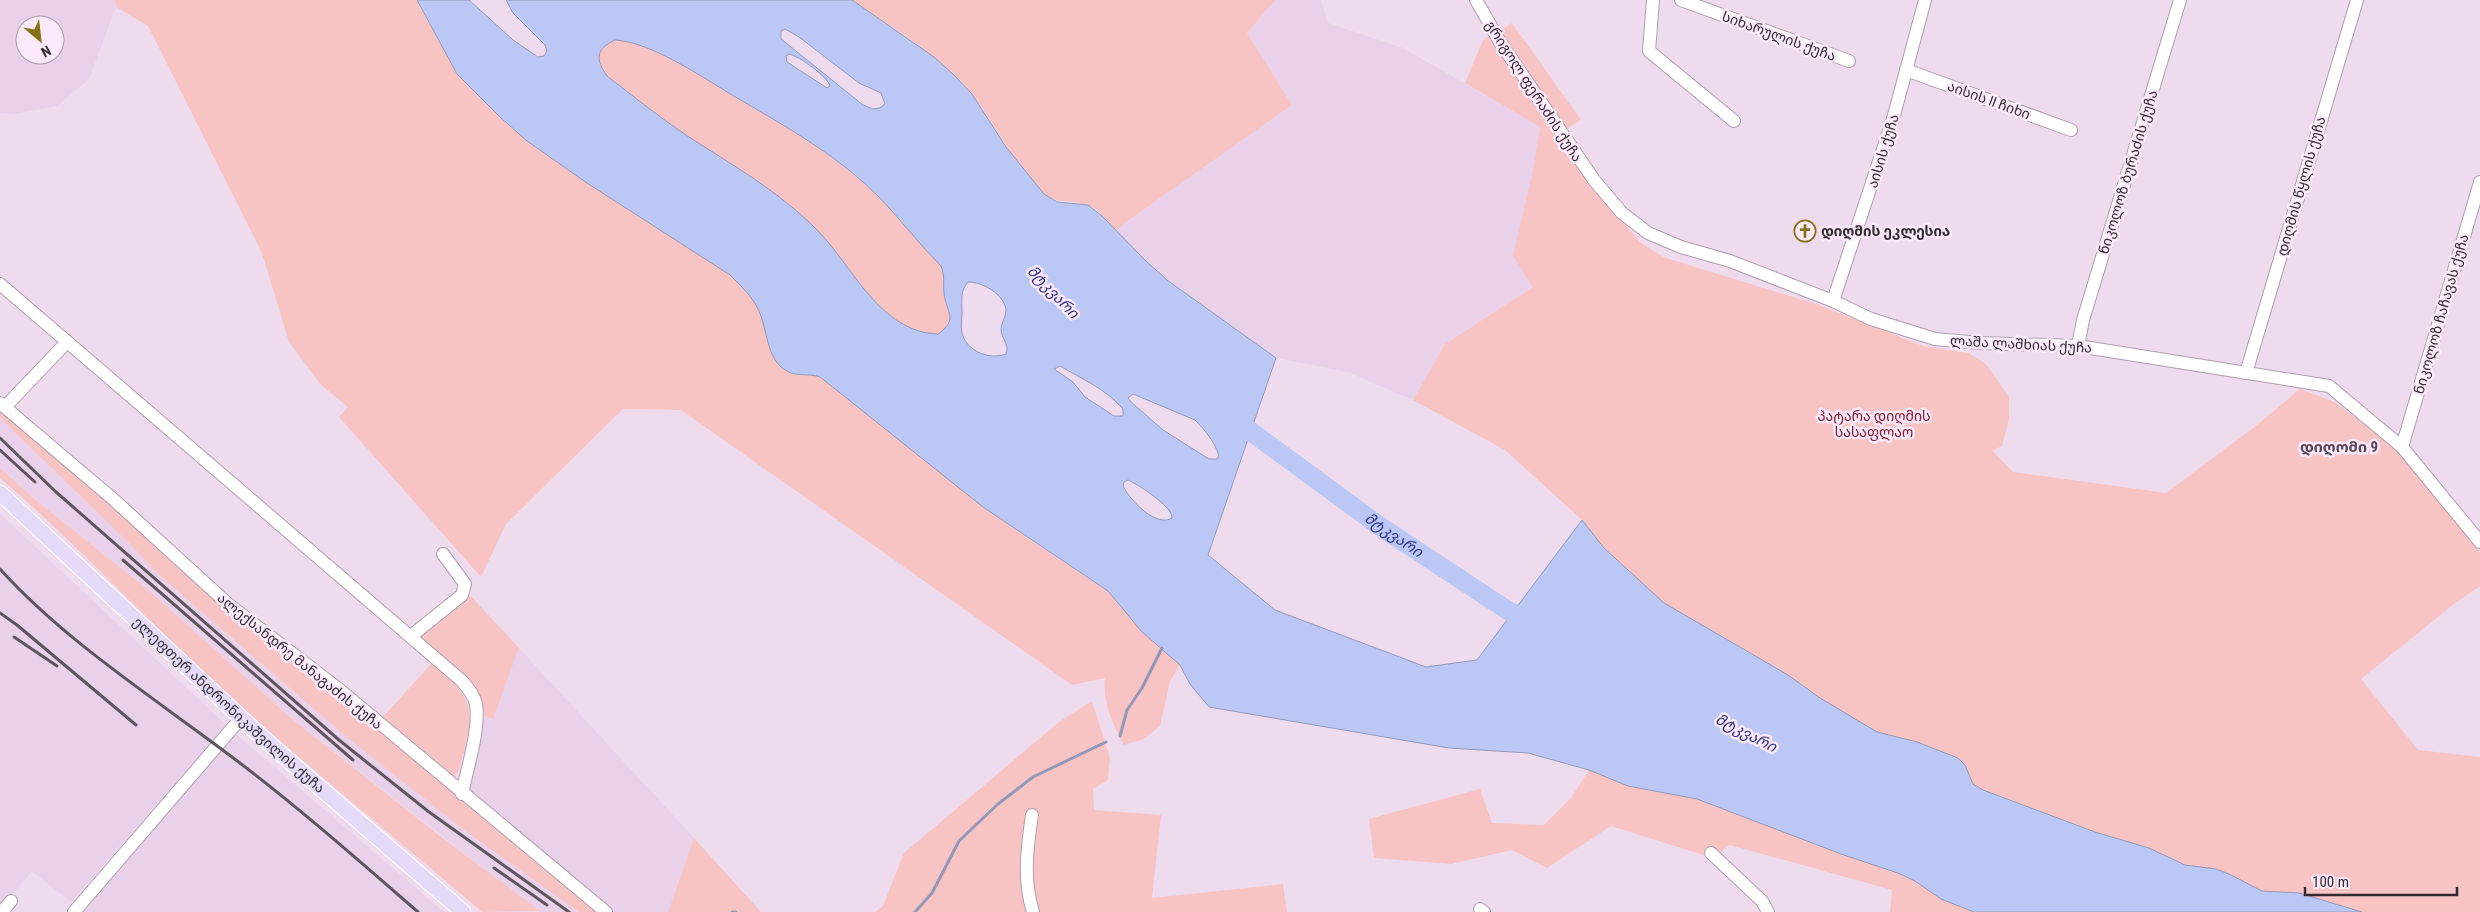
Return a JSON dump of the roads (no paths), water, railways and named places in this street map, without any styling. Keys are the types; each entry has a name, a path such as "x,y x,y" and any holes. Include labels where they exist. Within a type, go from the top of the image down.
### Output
{"main road":[{"name":"ელეფთერ ანდრონიკაშვილის ქუჩა","path":"0,493 241,718 386,847 463,912"}],"street":[{"name":"გრიგოლ ფერაძის ქუჩა","path":"1476,0 1500,42 1594,180"},
{"path":"1653,0 1649,51 1734,121"},
{"name":"სიხარულის ქუჩა","path":"1681,0 1849,61"},
{"name":"აისის ქუჩა","path":"1833,301 1876,176 1925,0"},
{"name":"ნიკოლოზ ბურაძის ქუჩა","path":"2078,346 2086,311 2180,0"},
{"name":"დიღმის წყლის ქუჩა","path":"2246,373 2357,0"},
{"name":"აისის II ჩიხი","path":"1906,70 2072,130"},
{"name":"ლაშა ლაშხიას ქუჩა","path":"1594,180 1622,214 1648,233 1681,248 1730,261 1833,301 1871,319 1934,339 1980,343 2078,346 2328,386 2402,446 2480,542"},
{"name":"ნიკოლოზ ჩაჩავას ქუჩა","path":"2402,446 2480,182"},
{"path":"0,284 462,681 470,691 476,704 476,722 462,794"},
{"path":"3,405 67,342"},
{"name":"ალექსანდრე მანაგაძის ქუჩა","path":"3,405 106,493 228,604 340,690 462,794 606,912"},
{"path":"410,636 462,595 465,584 443,554"},
{"path":"74,912 241,718"},
{"path":"1032,815 1027,849 1027,885 1033,912"},
{"path":"1711,853 1762,901 1768,912"},
{"path":"2,912 12,901"}],"water":[{"path":"417,0 469,0 513,40 538,57 544,56 547,51 545,45 513,13 506,0 852,0 934,57 954,75 972,94 1006,147 1044,194 1057,202 1088,205 1102,216 1167,280 1276,358 1208,555 1275,610 1426,667 1477,660 1582,520 1604,548 1664,603 1788,675 1820,698 1877,732 1917,742 1958,758 1965,765 1973,784 1983,790 2095,832 2149,848 2185,865 2216,869 2262,891 2299,893 2362,912 1974,912 1941,899 1915,881 1898,873 1841,854 1697,799 1628,786 1589,770 1528,753 1449,748 1209,707 1190,684 1180,665 1142,632 1108,591 983,507 820,377 791,373 780,366 771,351 757,307 748,294 730,275 587,183 527,141 457,74","holes":["785,29 799,37 859,83 881,93 885,104 880,108 873,109 863,105 781,39 781,31","615,40 630,42 661,54 794,132 848,169 880,198 941,266 945,299 950,314 950,319 945,329 938,334 918,331 900,322 884,310 870,296 818,231 787,203 755,179 676,128 607,76 599,60 599,55 604,47","789,54 794,56 819,72 830,86 827,88 787,62 786,56","968,282 980,284 992,290 1001,299 1006,310 1001,329 1007,347 1006,354 1000,356 987,355 975,350 966,342 961,327 964,289","1060,366 1101,390 1123,409 1123,416 1114,416 1085,397 1073,382 1054,369","1133,394 1195,420 1209,437 1219,456 1217,459 1209,459 1163,430 1128,398","1128,480 1140,487 1161,502 1171,513 1172,518 1166,520 1151,516 1137,505 1123,486 1124,482"]}],"waterway":[{"name":"მტკვარი","path":"1231,417 1381,527 1507,610 1534,624"},
{"path":"1120,736 1127,710 1142,688 1162,648"},
{"path":"915,912 932,893 959,841 998,804 1033,777 1106,742"}],"railway":[{"path":"0,438 56,492 339,740 429,812 569,912"},
{"path":"0,450 35,482"},
{"path":"123,560 353,760"},
{"path":"0,569 25,595 81,645 280,794 418,912"},
{"path":"0,613 17,625 136,725"},
{"path":"14,637 57,666"},
{"path":"494,868 547,905"}],"place":[{"name":"დიღმის ეკლესია","path":"1805,231"}],"district":[{"name":"დიღომი 9","path":"2339,447"}],"park label":[{"name":"პატარა დიღმის სასაფლაო","path":"1874,424"}]}
